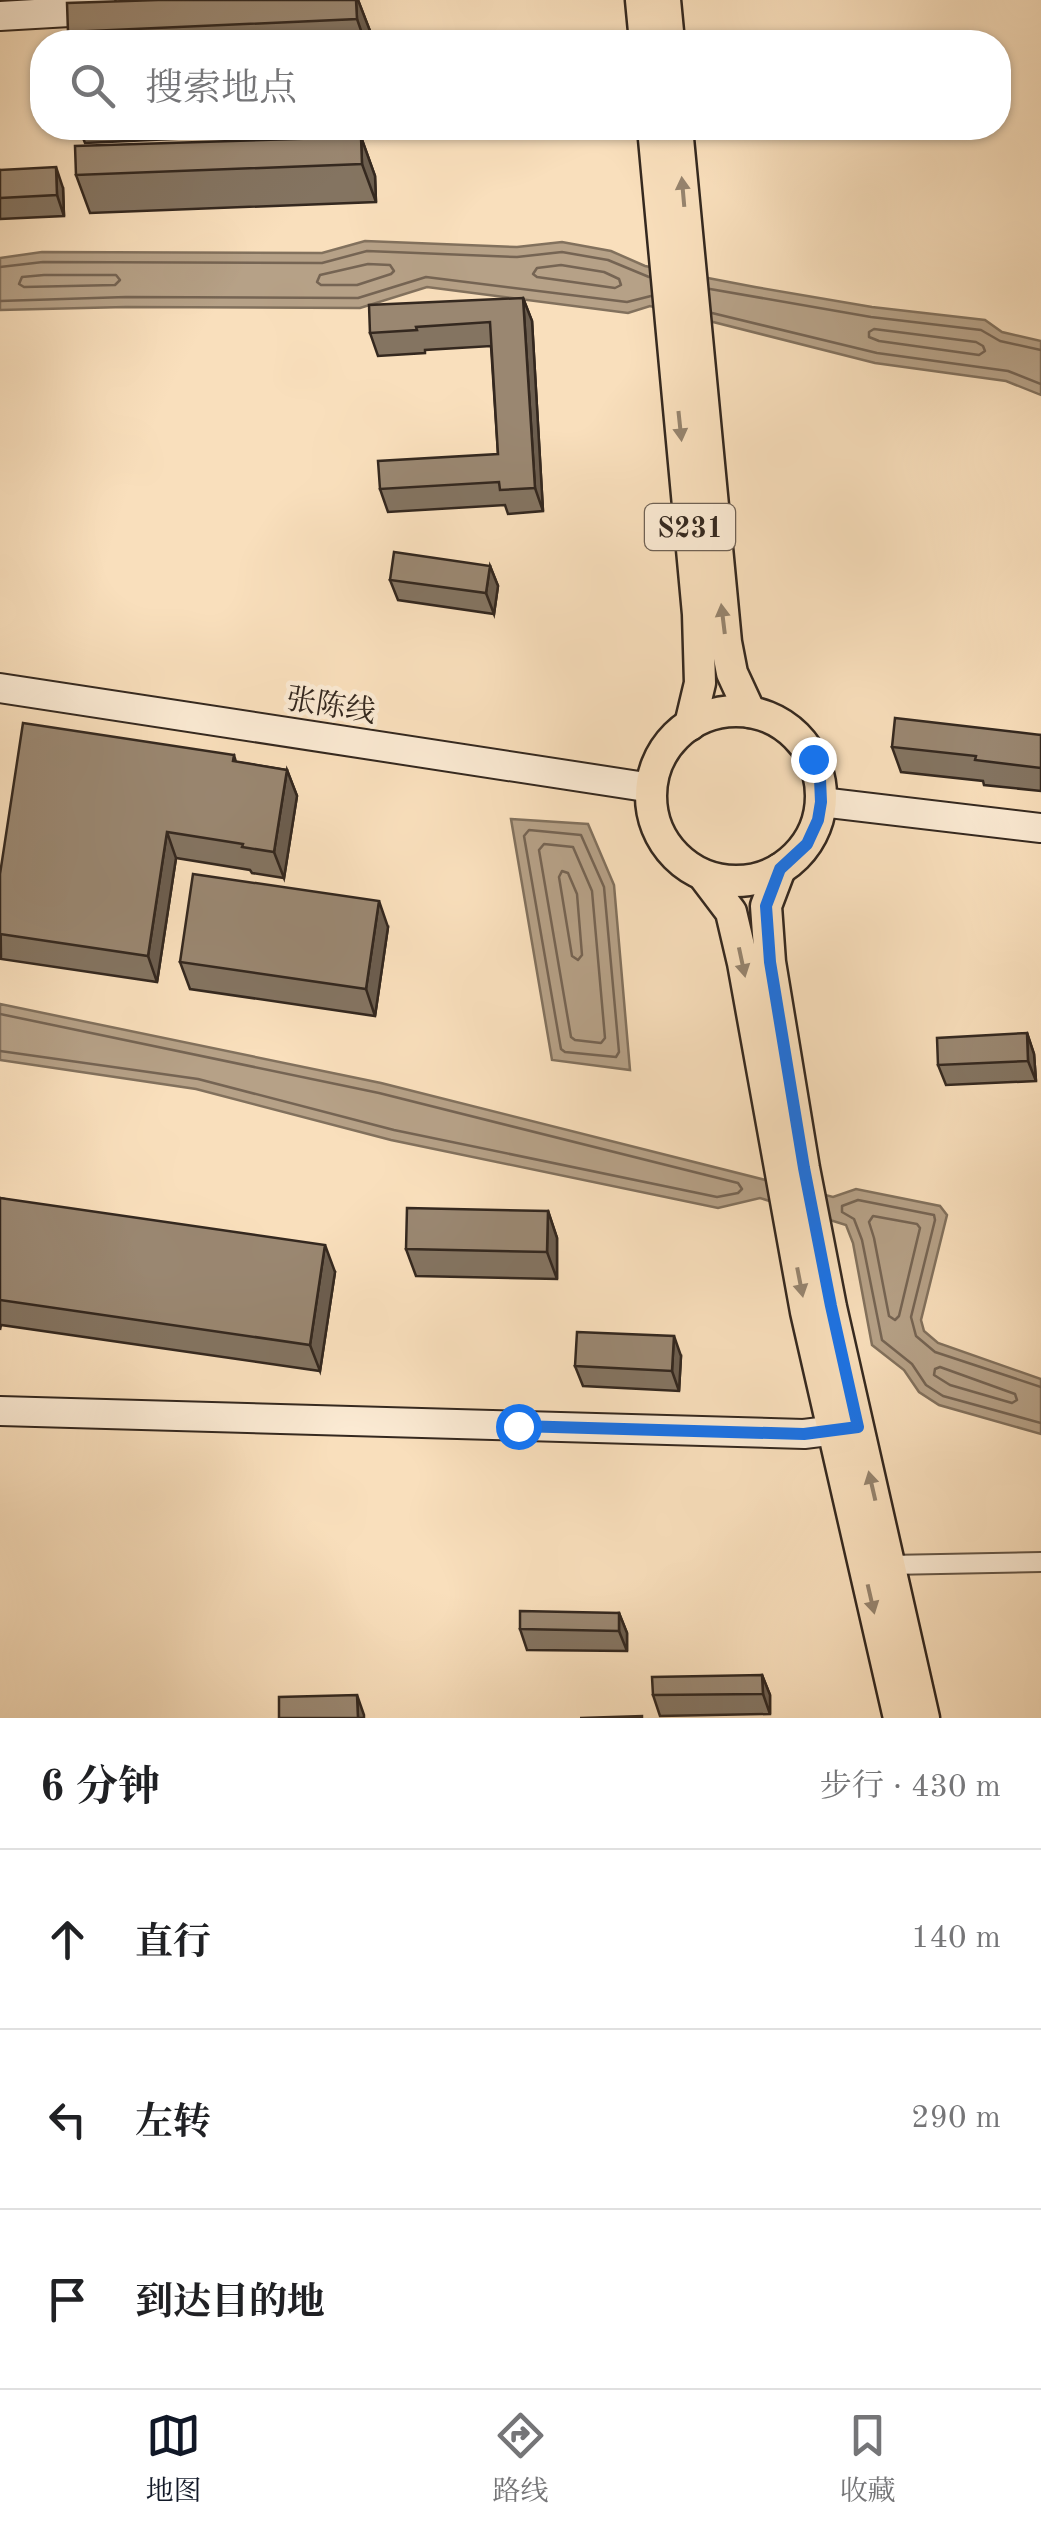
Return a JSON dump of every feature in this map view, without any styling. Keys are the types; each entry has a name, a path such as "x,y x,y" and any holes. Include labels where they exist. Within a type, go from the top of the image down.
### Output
{"main road":[{"path":"641,0 644,30"},
{"path":"665,0 668,30"},
{"name":"S231","path":"655,140 677,254"},
{"name":"S231","path":"677,140 677,254 700,683 690,725"},
{"name":"S231","path":"683,330 726,642 732,673 750,712"},
{"path":"722,712 750,712 778,722 801,741 820,779 821,802 807,844 780,869 753,880 725,881 703,875 670,851 657,830 650,801 654,772 664,750 690,725 722,712"},
{"path":"780,869 766,906 770,962 831,1306 846,1429 898,1718"},
{"path":"703,875 731,912 789,1225 846,1429 890,1564 924,1718"}],"street":[{"path":"0,16 138,8"},
{"name":"张陈线","path":"0,688 652,788"},
{"path":"821,802 1041,828"},
{"path":"0,1411 804,1434 846,1429"},
{"path":"890,1564 1041,1562"}],"water":[{"path":"365,241 517,247 562,242 611,251 645,266 755,287 872,307 985,320 1002,332 1041,341 1041,395 1006,381 875,363 650,306 628,313 427,287 360,308 0,310 0,258 42,252 322,253"},
{"path":"511,819 588,824 614,885 630,1070 552,1060"},
{"path":"0,1004 381,1083 833,1197 856,1189 940,1206 947,1215 921,1320 924,1331 938,1343 1041,1379 1041,1434 939,1405 919,1392 904,1370 872,1345 853,1243 846,1225 760,1198 718,1208 391,1140 196,1089 0,1060"}],"building":[{"path":"356,0 357,19 68,30 67,3"},
{"path":"361,140 362,164 76,175 75,146"},
{"path":"56,167 57,195 0,198 0,170"},
{"path":"523,298 535,488 500,490 499,482 380,489 378,461 498,454 490,322 370,333 369,305"},
{"path":"394,552 490,566 486,593 390,580"},
{"path":"895,718 1041,735 1041,768 892,747"},
{"path":"23,723 234,755 233,761 287,770 274,852 167,832 148,956 0,934 0,874"},
{"path":"193,874 379,901 366,989 180,962"},
{"path":"1027,1033 1028,1061 938,1065 937,1038"},
{"path":"0,1198 325,1245 310,1345 0,1300"},
{"path":"407,1208 548,1211 547,1252 406,1249"},
{"path":"577,1332 674,1336 672,1371 575,1366"},
{"path":"520,1611 619,1613 619,1631 520,1629"},
{"path":"762,1675 763,1694 653,1695 652,1677"},
{"path":"357,1695 358,1718 279,1718 279,1697"}],"route":[{"path":"518,1426 804,1434 858,1427 804,1168 770,962 766,906 780,869 807,844 818,820 820,779 813,759"}]}
